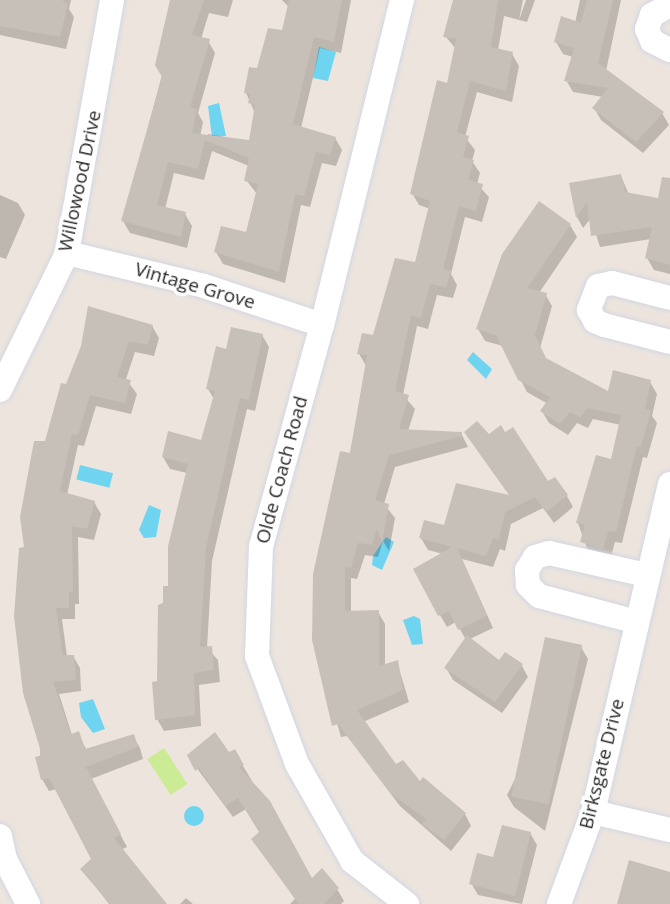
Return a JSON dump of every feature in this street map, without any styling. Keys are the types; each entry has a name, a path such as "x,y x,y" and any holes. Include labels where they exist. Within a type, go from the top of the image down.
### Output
{"street":[{"name":"Willowood Drive","path":"0,390 67,253 112,0"},
{"name":"Olde Coach Road","path":"402,0 322,325 261,546 257,656 298,764 352,861 407,904"},
{"path":"670,5 652,15 647,29 652,41 670,50"},
{"name":"Vintage Grove","path":"67,253 204,286 322,325"},
{"path":"670,298 612,283 598,286 589,310 595,321 604,325 670,342"},
{"name":"Birksgate Drive","path":"559,904 593,812 670,484"},
{"path":"637,621 539,596 528,585 527,570 535,557 549,553 647,575"},
{"path":"593,812 670,830"},
{"path":"0,836 5,859 27,904"}],"green space":[{"path":"164,748 187,784 171,795 147,759"}],"water":[{"path":"319,47 336,52 328,81 313,78"},
{"path":"219,103 226,136 212,137 208,106"},
{"path":"473,352 492,369 486,379 467,360"},
{"path":"80,465 113,473 109,488 76,480"},
{"path":"149,505 161,510 156,537 144,538 139,530"},
{"path":"386,537 394,542 382,570 372,565 373,556"},
{"path":"414,616 420,619 423,644 412,645 403,620"},
{"path":"93,699 105,729 93,733 81,717 79,703"},
{"path":"194,806 201,809 204,816 201,823 194,826 187,823 184,816 187,809"}],"building":[{"path":"0,0 62,0 68,4 60,37 0,26"},
{"path":"170,0 204,0 192,35 210,39 190,107 197,109 192,133 249,140 255,105 248,103 250,94 244,93 249,67 257,68 268,28 282,30 289,0 342,0 334,42 314,37 293,124 336,137 330,155 316,152 304,196 295,194 279,272 214,252 221,226 246,232 258,184 244,181 249,158 205,140 198,169 168,162 157,205 186,212 181,237 121,221 162,77 155,65"},
{"path":"453,0 498,0 491,47 513,52 506,91 470,81 457,132 469,136 463,157 474,160 468,180 483,184 476,211 459,206 443,269 451,271 446,287 430,284 421,318 411,315 395,391 409,395 399,429 462,432 462,436 389,455 375,500 389,504 382,542 377,529 372,545 358,543 351,568 345,567 345,611 379,610 379,666 398,660 403,690 357,710 396,764 403,760 420,781 423,777 466,813 444,840 422,824 426,819 391,794 338,724 332,726 312,640 313,574 340,451 350,453 367,355 357,354 362,333 373,335 395,258 415,262 430,201 410,194 437,80 447,83 456,39 443,37"},
{"path":"587,0 613,0 598,63 664,112 636,142 592,108 608,88 564,81 574,48 554,42 561,16 581,23"},
{"path":"621,174 625,192 658,198 662,177 670,178 670,265 645,258 652,227 591,236 587,202 576,218 569,183"},
{"path":"539,201 571,224 527,288 547,293 535,335 546,358 608,391 613,370 651,380 645,409 651,410 641,447 637,446 616,532 608,531 603,549 580,542 585,525 576,523 596,455 611,459 621,415 587,408 581,417 570,412 560,424 540,411 550,397 518,380 496,335 476,329 502,254"},
{"path":"88,306 153,325 148,345 129,341 117,377 131,380 125,403 90,395 78,435 72,434 60,491 95,501 87,529 72,526 73,592 69,592 69,608 56,608 63,655 74,655 76,680 53,682 71,734 79,731 85,749 134,734 138,747 86,767 121,834 114,838 167,904 110,904 80,869 91,859 49,778 41,780 35,757 42,755 23,693 14,616 19,548 24,547 20,517 34,441 45,441 61,383 66,384 81,346"},
{"path":"231,327 263,334 249,400 240,398 206,548 200,647 212,646 214,670 194,673 195,715 155,720 152,682 157,681 158,605 163,603 163,586 168,586 168,546 188,464 162,457 168,431 201,440 215,391 206,389 216,346 226,349"},
{"path":"477,421 489,434 501,425 505,432 513,427 548,481 555,477 568,495 546,512 535,497 505,512 499,540 493,538 486,556 457,548 487,616 458,630 449,611 438,616 413,569 452,547 419,538 424,520 444,525 456,483 509,495 464,432"},
{"path":"467,635 499,660 505,652 523,664 495,702 444,668"},
{"path":"545,637 582,645 548,804 511,796"},
{"path":"215,732 229,752 235,749 244,765 239,767 270,801 312,878 322,868 339,888 324,904 299,904 251,839 259,832 238,798 225,806 199,768 195,771 187,755"},
{"path":"502,825 531,832 515,896 469,884 477,853 493,857"},
{"path":"629,860 670,872 670,904 617,904"}]}
